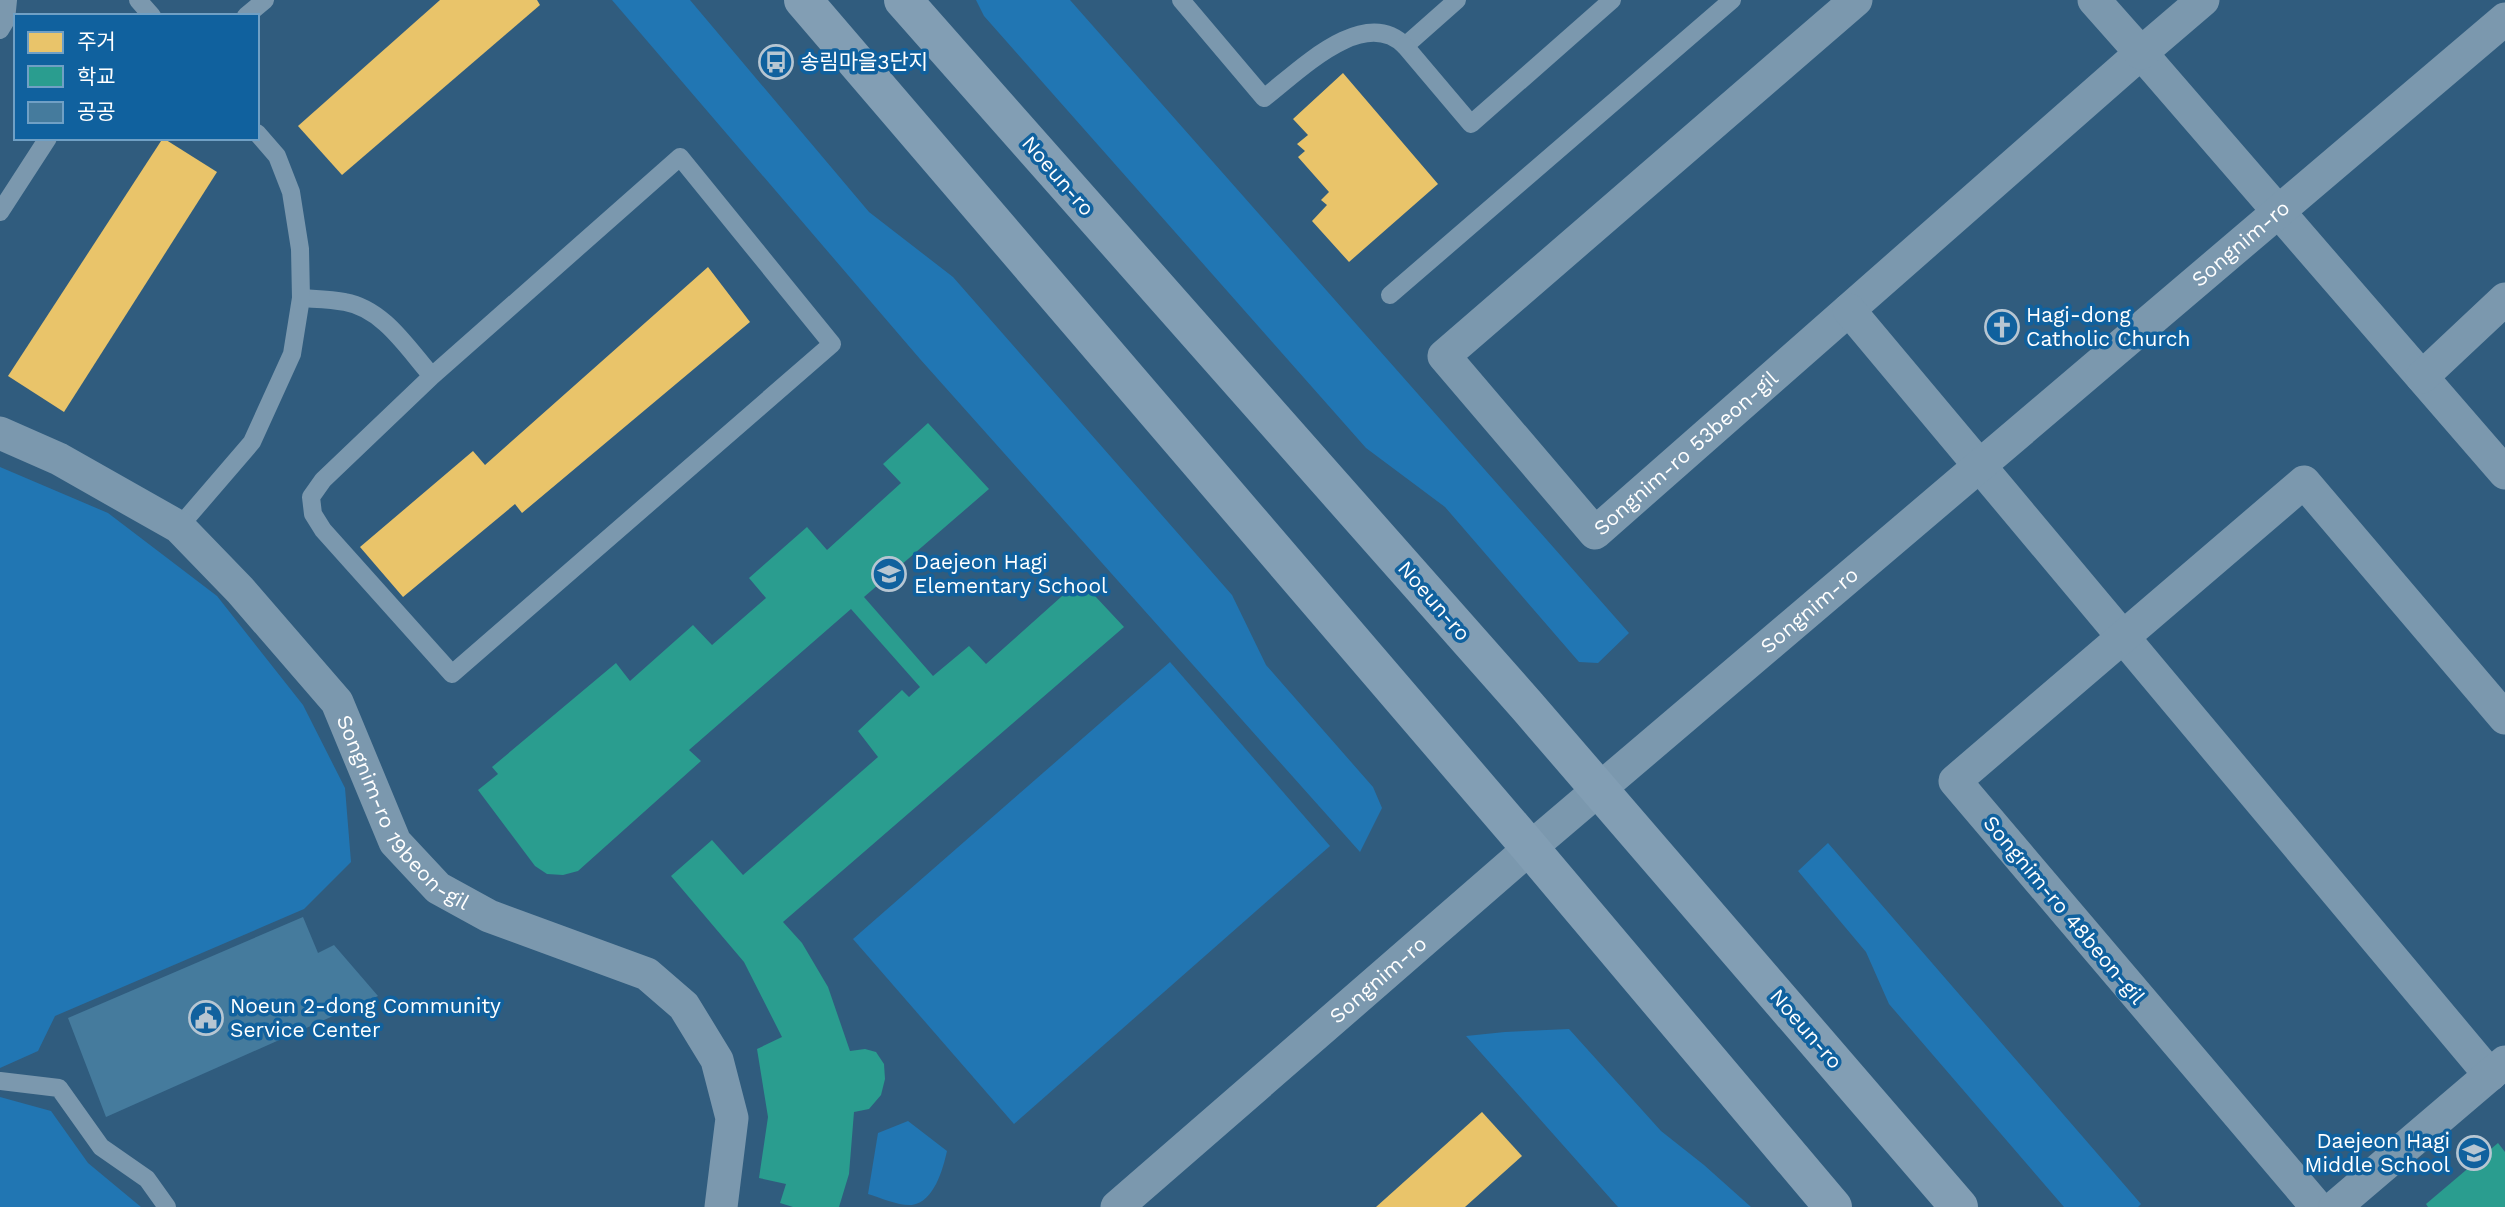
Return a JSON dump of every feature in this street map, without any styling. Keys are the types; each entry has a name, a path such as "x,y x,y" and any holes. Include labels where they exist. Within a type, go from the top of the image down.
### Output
{"street":[{"path":"803,0 1530,848 1833,1207"},
{"name":"Noeun-ro","path":"903,0 1599,789 1959,1207"},
{"name":"Songnim-ro 53beon-gil","path":"1856,0 1444,355 1595,533 2203,0"},
{"path":"2094,0 2505,472"},
{"name":"Songnim-ro","path":"1117,1207 1530,848 2505,19"},
{"path":"2422,377 2505,299"},
{"path":"1849,310 2123,637 2497,1068 2335,1207"},
{"name":"Songnim-ro 19beon-gil","path":"0,433 59,459 179,527 240,590 337,702 395,842 438,888 489,916 646,974 684,1006 717,1060 732,1118 721,1207"},
{"name":"Songnim-ro 48beon-gil","path":"2317,1207 1955,781 2304,482 2505,718"}],"lane":[{"path":"0,30 6,20 8,0"},
{"path":"138,0 150,14"},
{"path":"248,14 265,0"},
{"path":"1181,0 1264,98 1335,43 1366,32 1396,36 1471,124 1612,0"},
{"path":"1405,46 1457,0"},
{"path":"1390,295 1732,0"},
{"path":"179,527 252,442 292,354 301,298 300,250 291,191 277,156 259,135"},
{"path":"0,212 47,140"},
{"path":"680,157 832,344 452,674 323,530 313,514 311,497 323,480 432,376 680,157"},
{"path":"301,298 346,302 366,310 385,322 432,376"},
{"path":"0,1081 59,1088 101,1147 147,1179 167,1207"}],"shaded area":[{"path":"612,0 690,0 869,212 953,277 1232,595 1266,665 1373,787 1382,808 1360,852 920,359"},
{"path":"976,0 1070,0 1629,633 1598,663 1579,662 1445,507 1366,448 984,16"},
{"path":"0,467 108,513 217,596 303,705 345,788 351,862 304,909 55,1016 38,1051 0,1068"},
{"path":"1170,662 1330,846 1014,1124 853,939"},
{"path":"1828,843 2141,1204 2138,1207 2064,1207 1889,1004 1866,952 1798,871"},
{"path":"1569,1029 1661,1131 1751,1207 1618,1207 1466,1036"},
{"path":"0,1097 51,1111 88,1163 141,1207 0,1207"},
{"path":"908,1121 947,1151 932,1191 920,1203 912,1205 868,1194 878,1133"}],"building: 주거":[{"path":"440,0 537,0 540,5 342,175 298,126"},
{"path":"1343,73 1438,184 1349,262 1312,221 1327,205 1321,200 1329,192 1298,157 1305,151 1297,144 1308,135 1293,119"},
{"path":"162,140 166,140 217,172 64,412 8,376"},
{"path":"708,267 750,322 522,513 515,504 403,597 360,547 473,451 485,465"},
{"path":"1482,1112 1522,1156 1465,1207 1376,1207"}],"building: 학교":[{"path":"928,423 989,489 864,597 933,676 969,646 986,664 1080,580 1124,627 783,922 802,943 828,987 850,1051 865,1049 876,1052 884,1064 885,1079 881,1095 869,1109 854,1112 849,1174 839,1207 793,1207 780,1203 786,1184 759,1178 768,1117 757,1049 782,1037 744,962 671,876 712,840 743,875 878,757 858,731 902,690 909,697 920,687 851,609 689,750 701,761 578,871 563,875 547,874 535,866 478,790 498,774 492,767 616,663 630,681 693,625 712,645 766,598 749,578 807,527 827,550 901,483 883,464"},
{"path":"2498,1143 2505,1152 2505,1207 2428,1207 2426,1204"}],"building: 공공":[{"path":"303,917 318,953 334,945 378,996 106,1117 68,1018"}],"place":[{"name":"송림마을3단지","path":"776,62"},
{"name":"Hagi-dong Catholic Church","path":"2002,327"},
{"name":"Daejeon Hagi Elementary School","path":"889,574"},
{"name":"Noeun 2-dong Community Service Center","path":"206,1018"},
{"name":"Daejeon Hagi Middle School","path":"2474,1153"}]}
